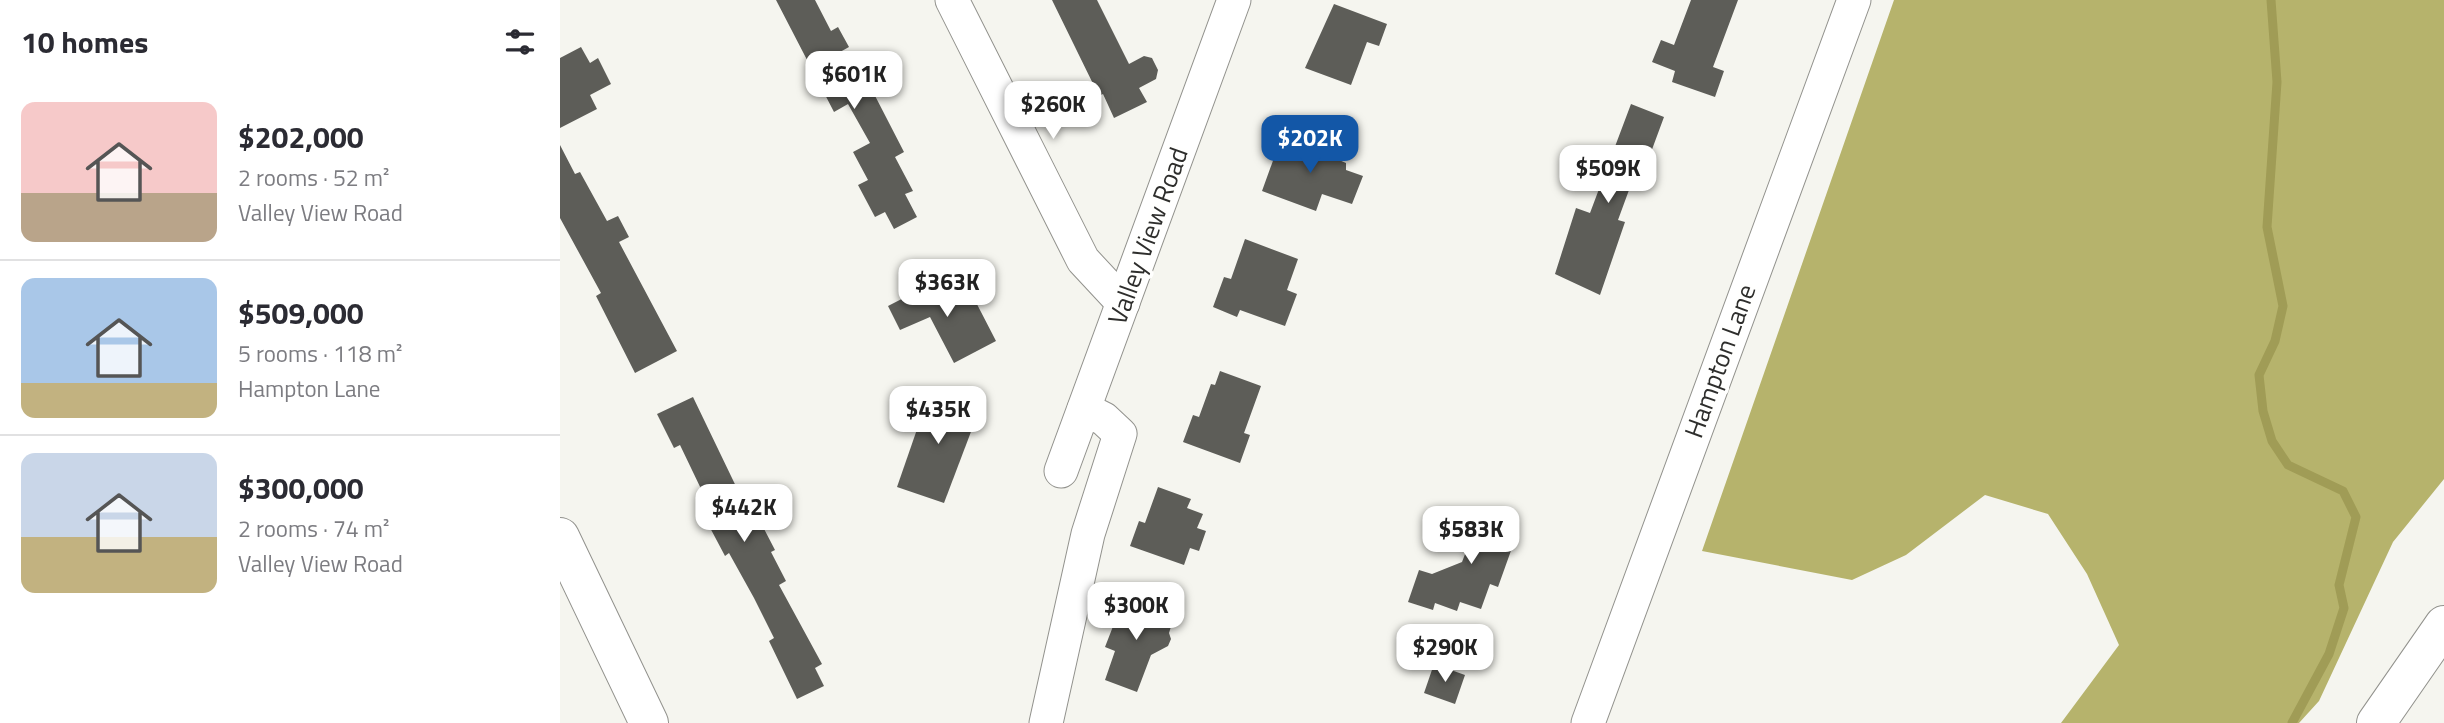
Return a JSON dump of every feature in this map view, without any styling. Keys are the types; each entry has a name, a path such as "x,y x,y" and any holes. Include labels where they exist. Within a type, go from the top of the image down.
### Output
{"main road":[{"path":"560,537 649,723"},
{"path":"2376,723 2444,625"},
{"path":"2397,723 2444,648"}],"street":[{"path":"952,0 1083,260 1123,303"},
{"name":"Valley View Road","path":"1061,471 1234,0"},
{"name":"Hampton Lane","path":"1588,723 1854,0"},
{"path":"1045,723 1088,534 1120,434 1104,419 1084,409"}],"shaded area":[{"path":"1894,0 2444,0 2444,479 2393,542 2319,701 2299,723 2061,723 2119,645 2087,574 2048,514 1985,495 1906,555 1852,580 1702,551"}],"building":[{"path":"776,0 815,0 831,31 838,27 849,47 840,52 862,93 871,88 904,152 895,157 913,191 905,194 917,217 894,229 885,212 875,217 858,185 868,180 853,152 870,143 848,104 834,112"},
{"path":"1052,0 1097,0 1129,64 1144,56 1152,58 1158,70 1156,79 1139,88 1147,102 1114,118 1103,94 1099,96"},
{"path":"1691,0 1738,0 1713,67 1724,71 1715,97 1672,82 1675,71 1652,62 1661,40 1674,45"},
{"path":"1334,4 1387,24 1379,46 1367,42 1351,85 1305,68"},
{"path":"581,47 590,63 598,58 611,84 590,95 597,109 560,128 560,58"},
{"path":"1631,104 1664,117 1647,163 1640,160 1618,220 1625,222 1600,295 1555,274 1576,208 1590,213"},
{"path":"1295,135 1335,150 1332,157 1346,163 1346,170 1363,176 1352,204 1322,194 1316,211 1262,191 1279,144 1291,148"},
{"path":"560,145 575,174 580,172 607,221 618,216 629,237 619,242 677,351 635,373 596,296 601,293 560,218"},
{"path":"1245,239 1298,259 1287,290 1297,294 1285,326 1240,310 1237,317 1213,307 1224,277 1231,279"},
{"path":"965,281 996,341 954,363 930,317 900,330 888,306 929,285 933,297"},
{"path":"1220,371 1261,386 1244,433 1250,435 1240,463 1183,442 1193,415 1199,417 1211,384 1215,385"},
{"path":"931,389 980,408 944,503 897,487"},
{"path":"693,397 744,503 749,500 775,550 771,552 786,581 779,585 822,664 815,668 824,686 797,699 769,641 774,638 754,598 729,553 725,556 707,522 715,518 680,445 674,448 657,414"},
{"path":"1158,487 1191,499 1187,508 1203,514 1197,528 1206,531 1199,551 1190,548 1184,565 1130,546 1139,521 1145,523"},
{"path":"1487,506 1518,516 1514,530 1518,531 1498,587 1490,584 1481,609 1460,602 1457,611 1435,603 1433,610 1408,602 1419,570 1432,574 1462,562 1479,518 1482,519"},
{"path":"1124,598 1174,617 1168,646 1151,655 1137,692 1105,680 1115,651 1105,647"},
{"path":"1434,664 1465,675 1455,704 1424,693"}],"waterway":[{"path":"2271,0 2277,82 2267,227 2283,306 2275,341 2259,375 2263,411 2272,441 2288,465 2343,491 2356,517 2339,585 2344,608 2329,654 2292,723"}]}
